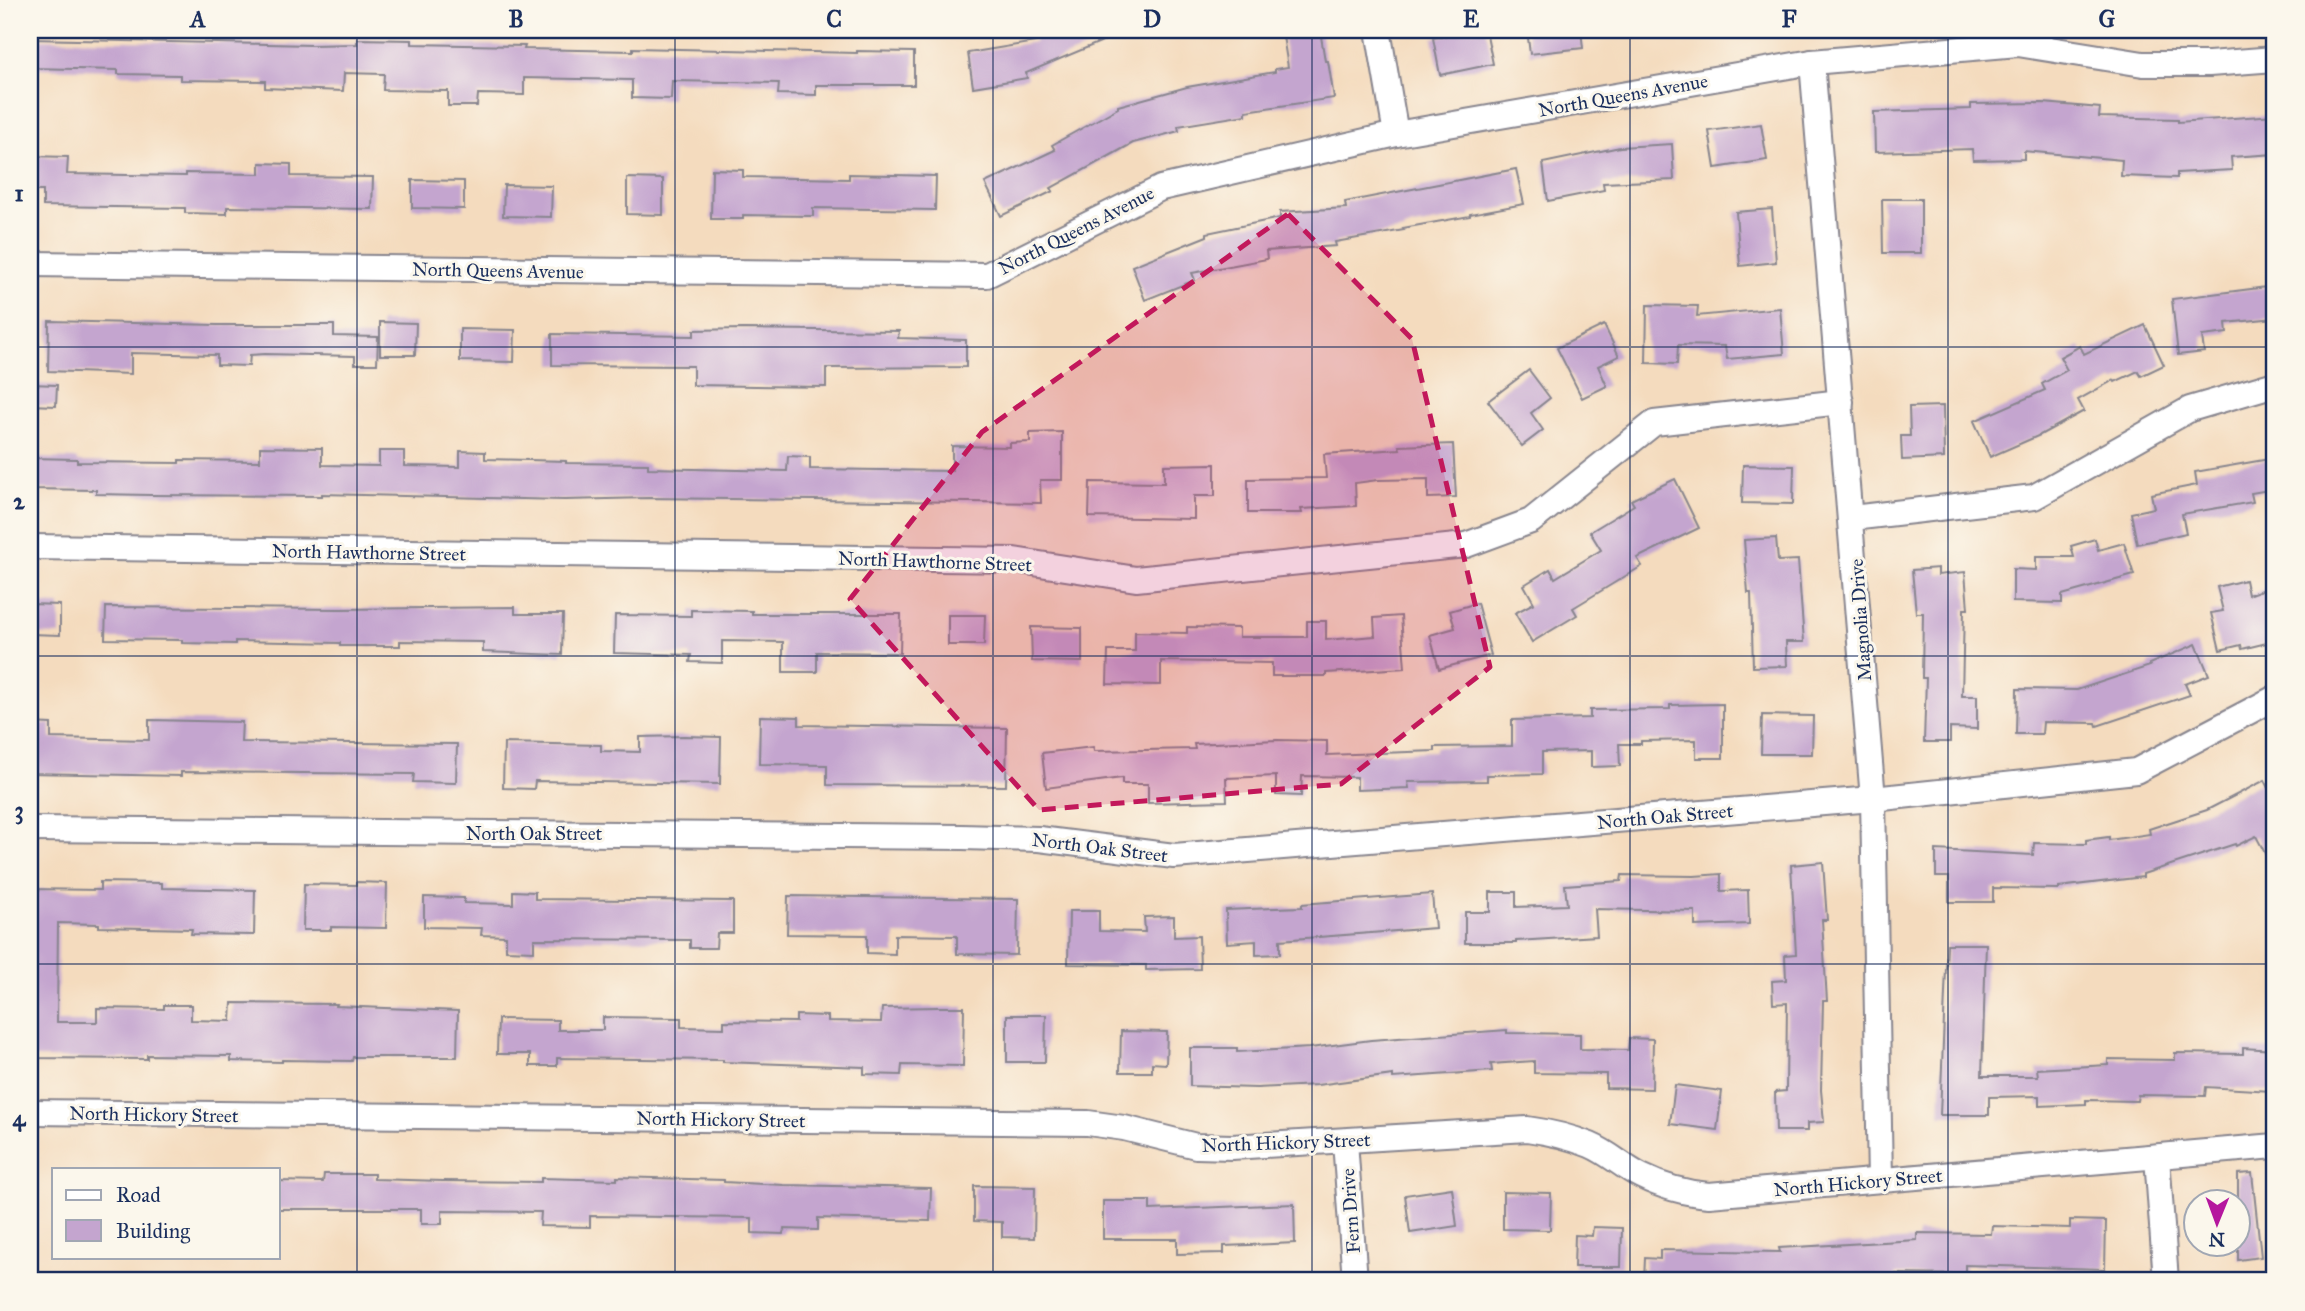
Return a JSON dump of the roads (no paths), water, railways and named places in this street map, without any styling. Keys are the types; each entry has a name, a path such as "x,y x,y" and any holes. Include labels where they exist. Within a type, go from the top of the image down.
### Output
{"street":[{"path":"1378,30 1396,134"},
{"name":"North Queens Avenue","path":"30,264 987,275 1161,188 1396,134 1812,62 2018,44 2143,64 2209,64 2275,59"},
{"name":"Magnolia Drive","path":"1812,62 1852,518 1873,799 1880,1180"},
{"path":"1852,518 2034,497 2190,409 2275,384"},
{"name":"North Hawthorne Street","path":"30,547 1014,560 1136,579 1466,545 1531,521 1654,423 1841,402"},
{"name":"North Oak Street","path":"30,829 962,837 1039,839 1174,856 1873,799 2136,771 2275,698"},
{"name":"North Hickory Street","path":"30,1112 1088,1123 1124,1128 1196,1146 1232,1147 1527,1129 1589,1145 1608,1154 1640,1176 1667,1187 1687,1193 1709,1195 2275,1146"},
{"name":"Fern Drive","path":"1345,1141 1355,1281"},
{"path":"2157,1157 2166,1281"}]}
